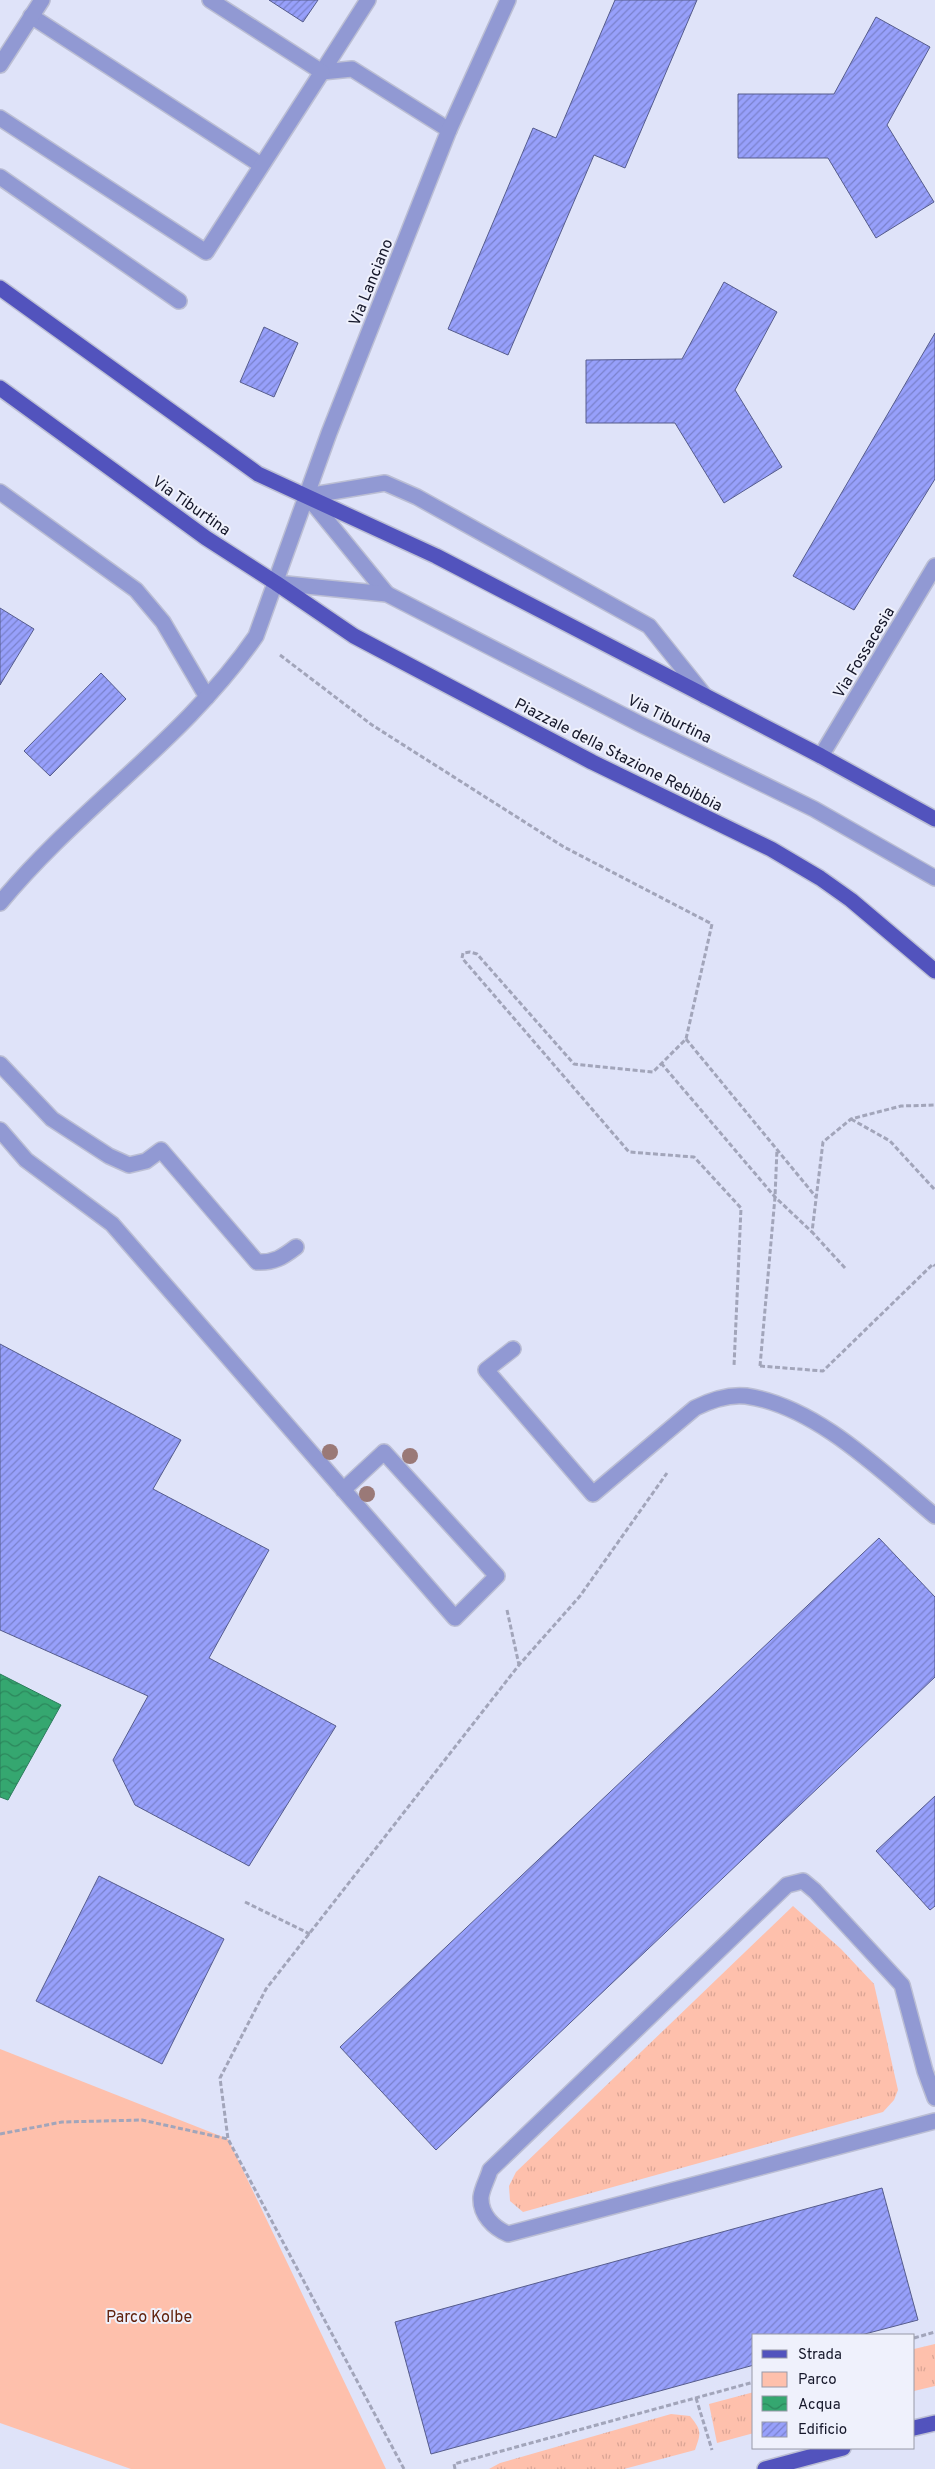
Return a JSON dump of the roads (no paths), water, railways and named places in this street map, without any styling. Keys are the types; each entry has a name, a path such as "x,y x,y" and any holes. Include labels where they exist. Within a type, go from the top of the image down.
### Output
{"main road":[{"name":"Via Tiburtina","path":"0,288 250,469 436,556 821,756 935,819"},
{"name":"Via Tiburtina","path":"0,388 206,538 276,583"},
{"name":"Piazzale della Stazione Rebibbia","path":"276,583 354,636 396,659 592,762 771,849 797,864 851,900 935,971"},
{"path":"915,2428 935,2422"},
{"path":"765,2469 838,2449"}],"street":[{"path":"0,65 42,0"},
{"path":"210,0 322,72 352,69 449,130"},
{"path":"0,118 206,252 368,0"},
{"name":"Via Lanciano","path":"0,903 27,870 207,697 237,663 256,636 328,433 449,130 508,0"},
{"path":"31,16 261,165"},
{"path":"0,177 179,301"},
{"name":"Via Tiburtina","path":"387,594 307,496 385,483 418,497 650,626 707,698"},
{"path":"0,492 136,590 162,622 207,697"},
{"name":"Via Fossacesia","path":"821,756 935,566"},
{"name":"Via Tiburtina","path":"276,583 387,594 640,724 814,809 935,878"},
{"path":"0,1064 52,1118 109,1156 129,1166 146,1162 161,1150 257,1262 270,1263 282,1258 296,1247"},
{"path":"0,1130 26,1160 112,1224 455,1618 497,1576 384,1452 344,1490"},
{"path":"513,1349 486,1370 593,1494 695,1408 713,1399 746,1396 781,1406 840,1436 935,1516"},
{"path":"935,2098 925,2071 902,1985 815,1891 803,1881 787,1885 490,2170 481,2198 487,2218 496,2228 508,2234 935,2121"}],"water":[{"path":"0,1674 61,1705 8,1800 0,1797"}],"park label":[{"name":"Parco Kolbe","path":"149,2316"}]}
